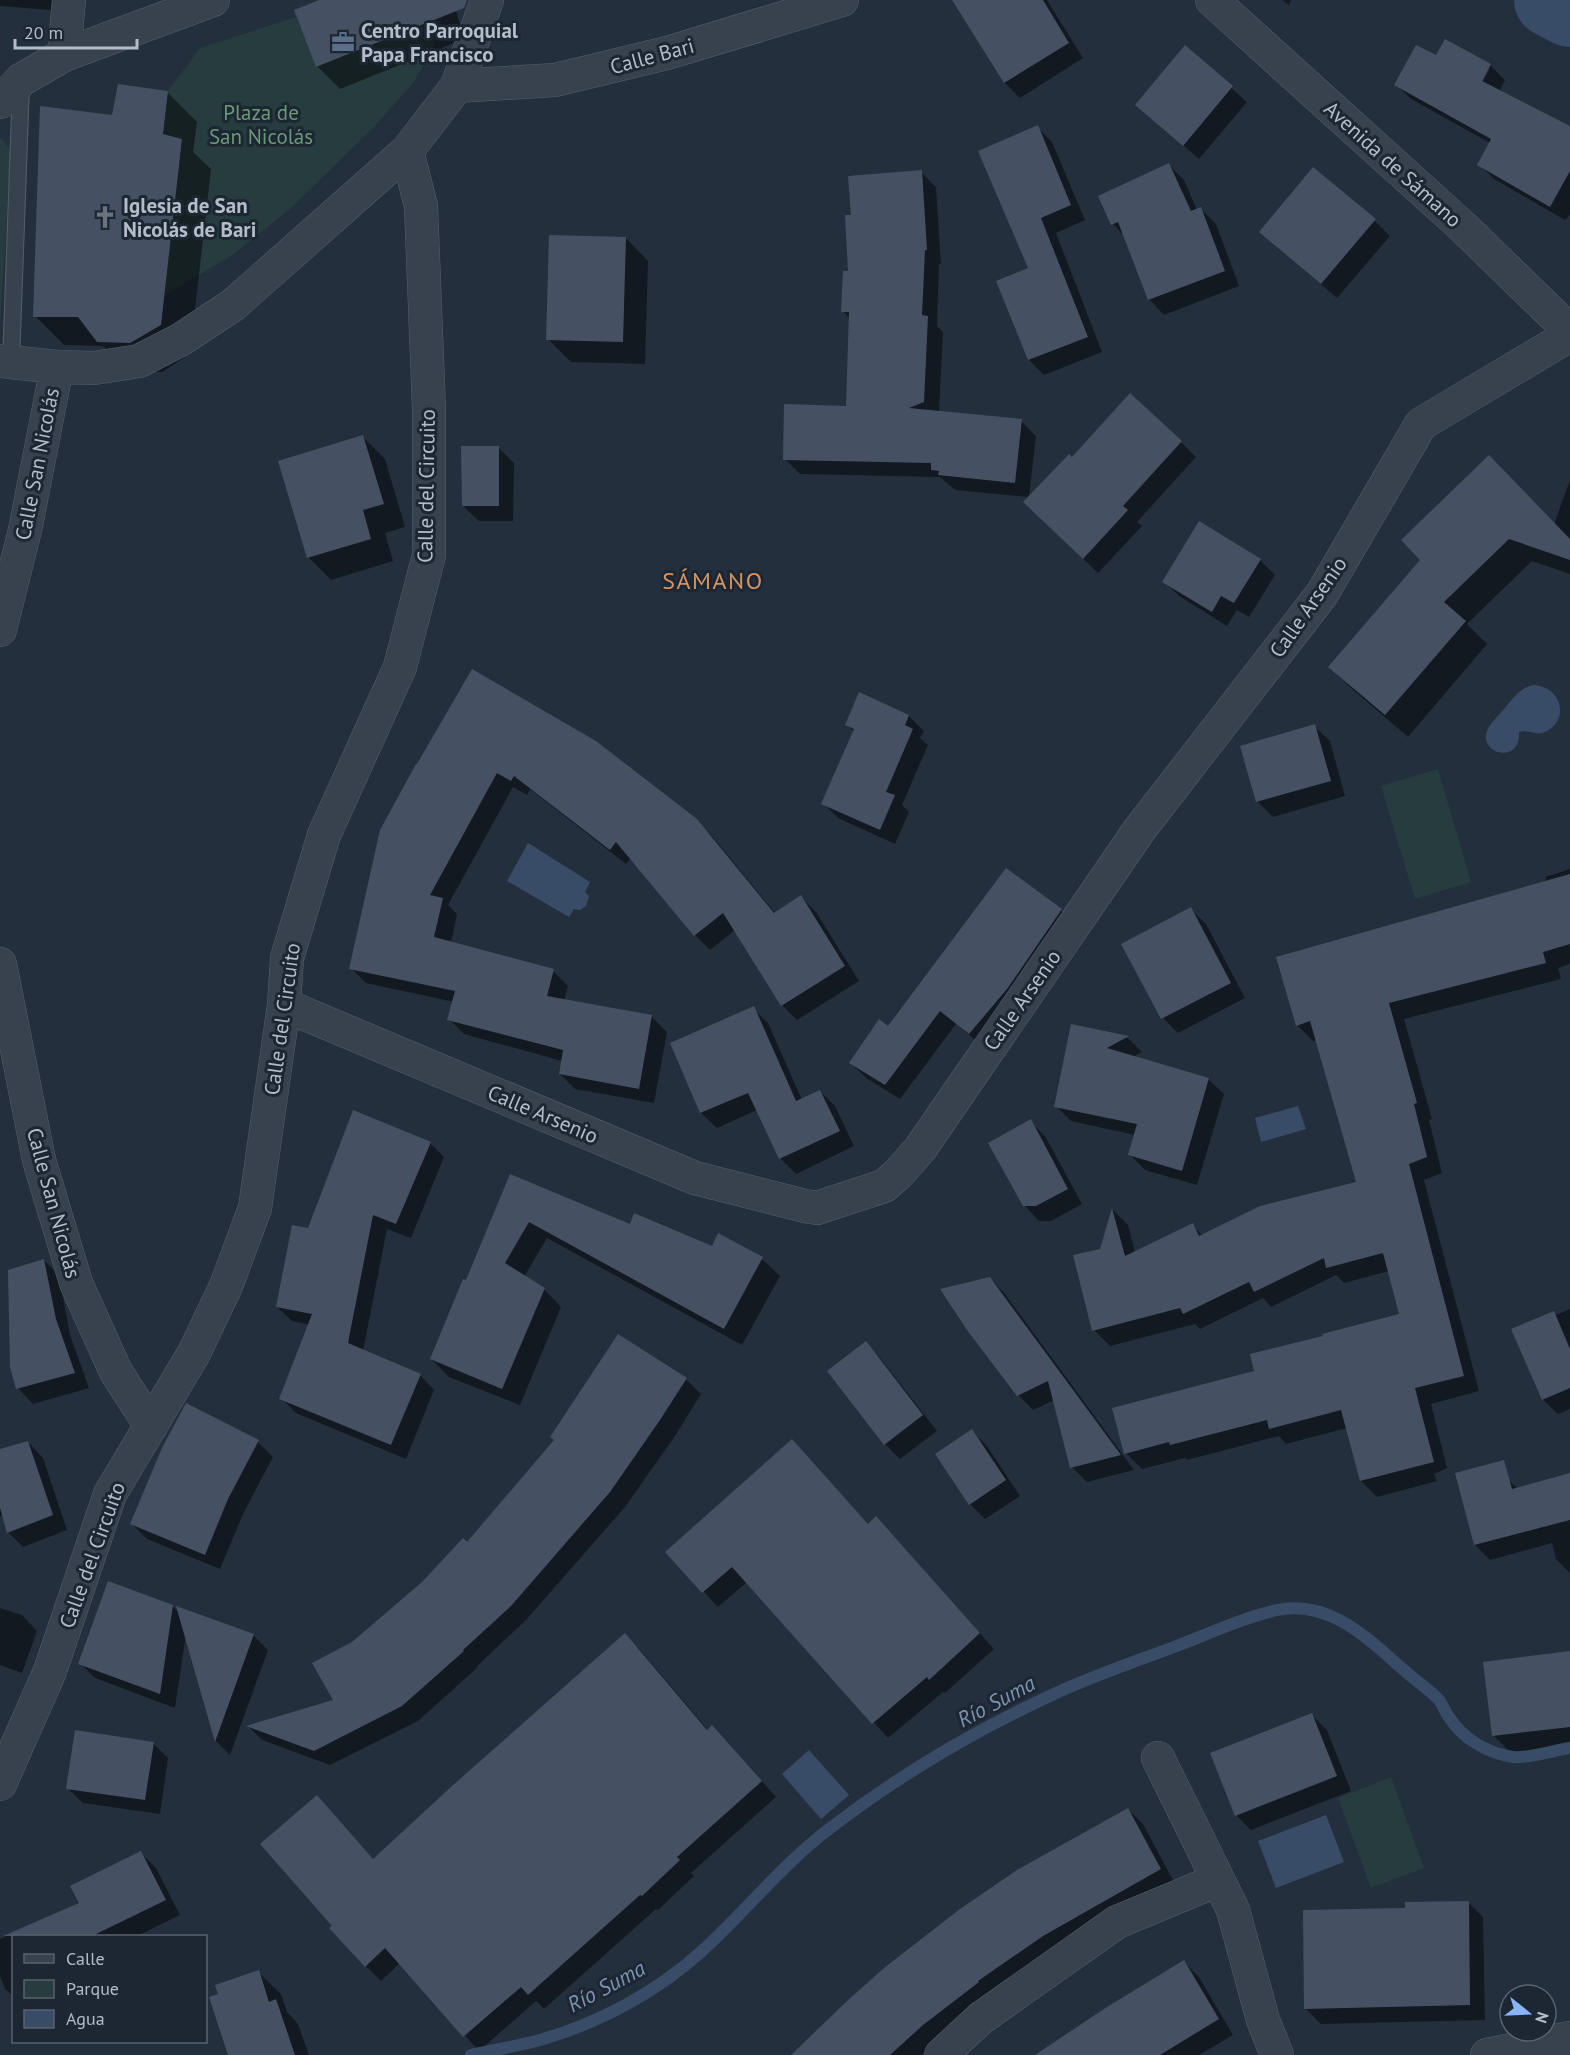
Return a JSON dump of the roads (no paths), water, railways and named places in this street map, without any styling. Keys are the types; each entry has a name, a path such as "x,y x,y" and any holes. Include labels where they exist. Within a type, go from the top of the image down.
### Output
{"street":[{"path":"64,55 69,0"},
{"path":"10,91 64,55 213,0"},
{"path":"5,362 94,368 139,361 180,340 233,305 407,152 457,86 488,0"},
{"name":"Calle Bari","path":"457,86 555,80 667,53 842,0"},
{"name":"Avenida de Sámano","path":"1212,0 1463,227 1570,333"},
{"name":"Calle del Circuito","path":"0,1784 50,1671 111,1494 194,1353 226,1286 255,1208 284,1005 287,958 324,835 400,667 429,555 429,409 421,206 407,152"},
{"name":"Calle Arsenio","path":"284,1005 695,1178 818,1208 884,1186 920,1149 1140,829 1322,594 1421,424 1570,333"},
{"name":"Calle San Nicolás","path":"0,630 25,530 57,367"},
{"name":"Calle San Nicolás","path":"0,964 39,1160 76,1283 116,1372 151,1426"},
{"path":"1158,1758 1233,1910 1263,2020 1277,2055"},
{"path":"941,2055 981,2019 1117,1922 1218,1880"},
{"path":"1487,2055 1570,2037"}],"lane":[{"path":"5,362 10,91"}],"water":[{"path":"1533,685 1543,687 1556,697 1560,711 1554,725 1543,733 1519,732 1518,742 1514,749 1507,752 1500,752 1488,746 1486,739 1488,728 1517,694"},
{"path":"528,843 590,882 585,892 589,896 586,906 580,910 574,909 569,917 507,881"},
{"path":"1298,1106 1306,1129 1261,1142 1255,1118"},
{"path":"809,1750 849,1795 821,1819 782,1774"},
{"path":"1326,1815 1344,1862 1276,1888 1258,1841"}],"waterway":[{"path":"1551,0 1570,10"},
{"name":"Río Suma","path":"471,2055 562,2033 584,2025 647,1993 702,1951 815,1840 885,1788 968,1738 1084,1681 1264,1613 1296,1608 1314,1610 1347,1624 1377,1646 1439,1700 1461,1732 1476,1744 1494,1752 1519,1757 1570,1748"}],"place":[{"name":"Centro Parroquial Papa Francisco","path":"343,42"},
{"name":"Iglesia de San Nicolás de Bari","path":"105,217"}],"district":[{"name":"SÁMANO","path":"713,580"}],"park label":[{"name":"Plaza de San Nicolás","path":"261,124"}]}
